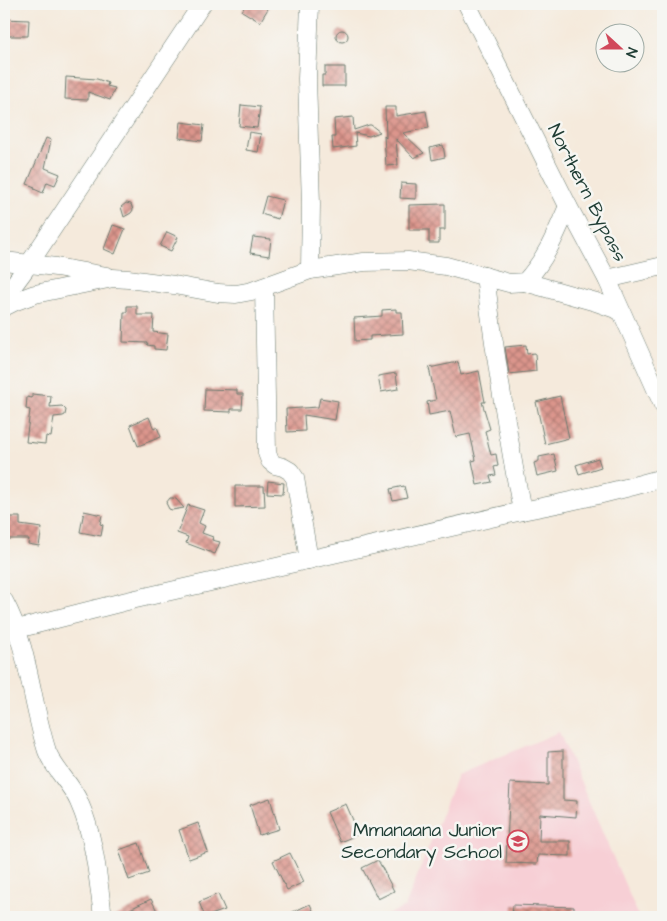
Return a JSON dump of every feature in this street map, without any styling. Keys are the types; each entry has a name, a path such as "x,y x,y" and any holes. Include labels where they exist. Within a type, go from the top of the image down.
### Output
{"street":[{"path":"4,298 29,264 202,4"},
{"path":"310,4 307,78 311,204 310,270"},
{"name":"Northern Bypass","path":"467,4 606,279 663,405"},
{"path":"526,282 548,251 568,206"},
{"path":"4,262 84,271 113,278 236,294 252,291 310,270 364,262 408,261 446,266 509,283 526,282 621,311"},
{"path":"606,279 663,266"},
{"path":"485,276 508,437 522,510"},
{"path":"4,307 35,294 113,278"},
{"path":"264,287 267,453 270,461 290,471 295,478 309,560"},
{"path":"10,630 127,601 522,510 564,503 663,478"},
{"path":"4,601 10,630 35,705 48,752 54,765 72,788 80,802 88,825 103,917"}],"shaded area":[{"name":"Mmanaana Junior Secondary School","path":"559,732 639,917 382,917 405,907 457,775"}],"building":[{"path":"246,4 263,4 269,7 260,22 242,11"},
{"path":"4,19 29,20 28,36 4,36"},
{"path":"342,30 348,36 342,42 336,36"},
{"path":"325,67 345,67 345,86 322,86 322,75 325,75"},
{"path":"66,77 97,79 108,83 107,86 115,88 110,100 88,92 88,100 65,99"},
{"path":"241,105 260,107 257,128 239,126"},
{"path":"385,107 396,107 396,116 426,111 429,128 403,133 424,153 414,158 396,139 398,165 386,166"},
{"path":"353,117 354,130 371,125 380,132 369,136 355,133 356,146 333,149 332,137 335,137 334,119"},
{"path":"181,122 204,125 202,141 179,138"},
{"path":"249,132 261,134 258,152 246,150"},
{"path":"46,138 51,140 45,168 60,174 55,185 47,182 43,193 27,184"},
{"path":"443,145 445,157 432,160 430,148"},
{"path":"401,183 416,184 416,199 400,198"},
{"path":"266,196 283,200 278,219 261,214"},
{"path":"126,203 131,204 133,210 124,217 121,207"},
{"path":"445,204 445,230 439,230 439,243 429,243 429,230 409,230 409,205"},
{"path":"113,225 125,229 115,254 104,249"},
{"path":"167,232 178,237 171,251 160,246"},
{"path":"253,237 271,239 269,256 250,253"},
{"path":"127,306 137,306 137,315 154,315 153,332 168,334 166,350 154,349 154,346 147,345 148,343 123,342 124,312 127,312"},
{"path":"396,309 396,312 402,312 403,334 370,336 370,340 355,341 354,318 382,316 382,310"},
{"path":"526,345 527,354 535,353 536,371 509,374 505,347"},
{"path":"458,362 461,375 479,371 485,402 482,402 490,429 485,431 491,455 496,454 498,466 494,467 496,475 490,476 492,482 477,485 472,461 476,460 470,434 456,437 450,411 429,415 427,402 436,400 429,368"},
{"path":"396,373 398,389 381,392 378,376"},
{"path":"205,389 237,390 237,394 243,394 242,409 231,409 231,412 204,411"},
{"path":"32,394 51,396 50,407 62,406 66,410 65,415 54,417 51,437 46,436 45,444 26,442 30,410 26,409 27,397 32,398"},
{"path":"560,396 569,438 545,444 536,402"},
{"path":"320,398 338,401 335,420 304,415 305,431 287,432 286,409 318,407"},
{"path":"149,417 154,429 157,427 161,437 138,446 130,425"},
{"path":"554,454 558,471 537,476 534,463 539,461 539,457"},
{"path":"598,458 601,467 579,474 576,465"},
{"path":"268,481 284,483 283,494 267,493"},
{"path":"235,486 264,486 265,506 235,507"},
{"path":"404,486 407,498 393,501 390,489"},
{"path":"170,498 176,499 184,508 169,509 166,503"},
{"path":"188,505 204,510 199,523 205,526 202,533 213,537 212,540 220,542 215,554 186,543 188,537 177,533"},
{"path":"84,511 102,515 100,524 103,525 101,536 80,532"},
{"path":"4,517 20,517 20,525 42,528 39,546 28,544 29,539 4,539"},
{"path":"563,751 563,800 577,801 576,817 540,814 539,841 570,841 570,856 538,855 537,864 506,863 510,783 548,785 548,752"},
{"path":"270,798 279,829 259,835 250,805"},
{"path":"346,804 359,834 340,842 327,812"},
{"path":"198,823 208,852 189,859 179,830"},
{"path":"139,843 149,873 129,880 119,850"},
{"path":"290,853 304,882 287,890 273,861"},
{"path":"378,860 394,891 378,899 362,868"},
{"path":"218,894 225,910 205,917 199,902"},
{"path":"151,899 160,917 113,917"},
{"path":"310,904 316,917 282,917"},
{"path":"513,905 574,907 574,917 512,917"}],"place":[{"name":"Mmanaana Junior Secondary School","path":"518,841"}]}
